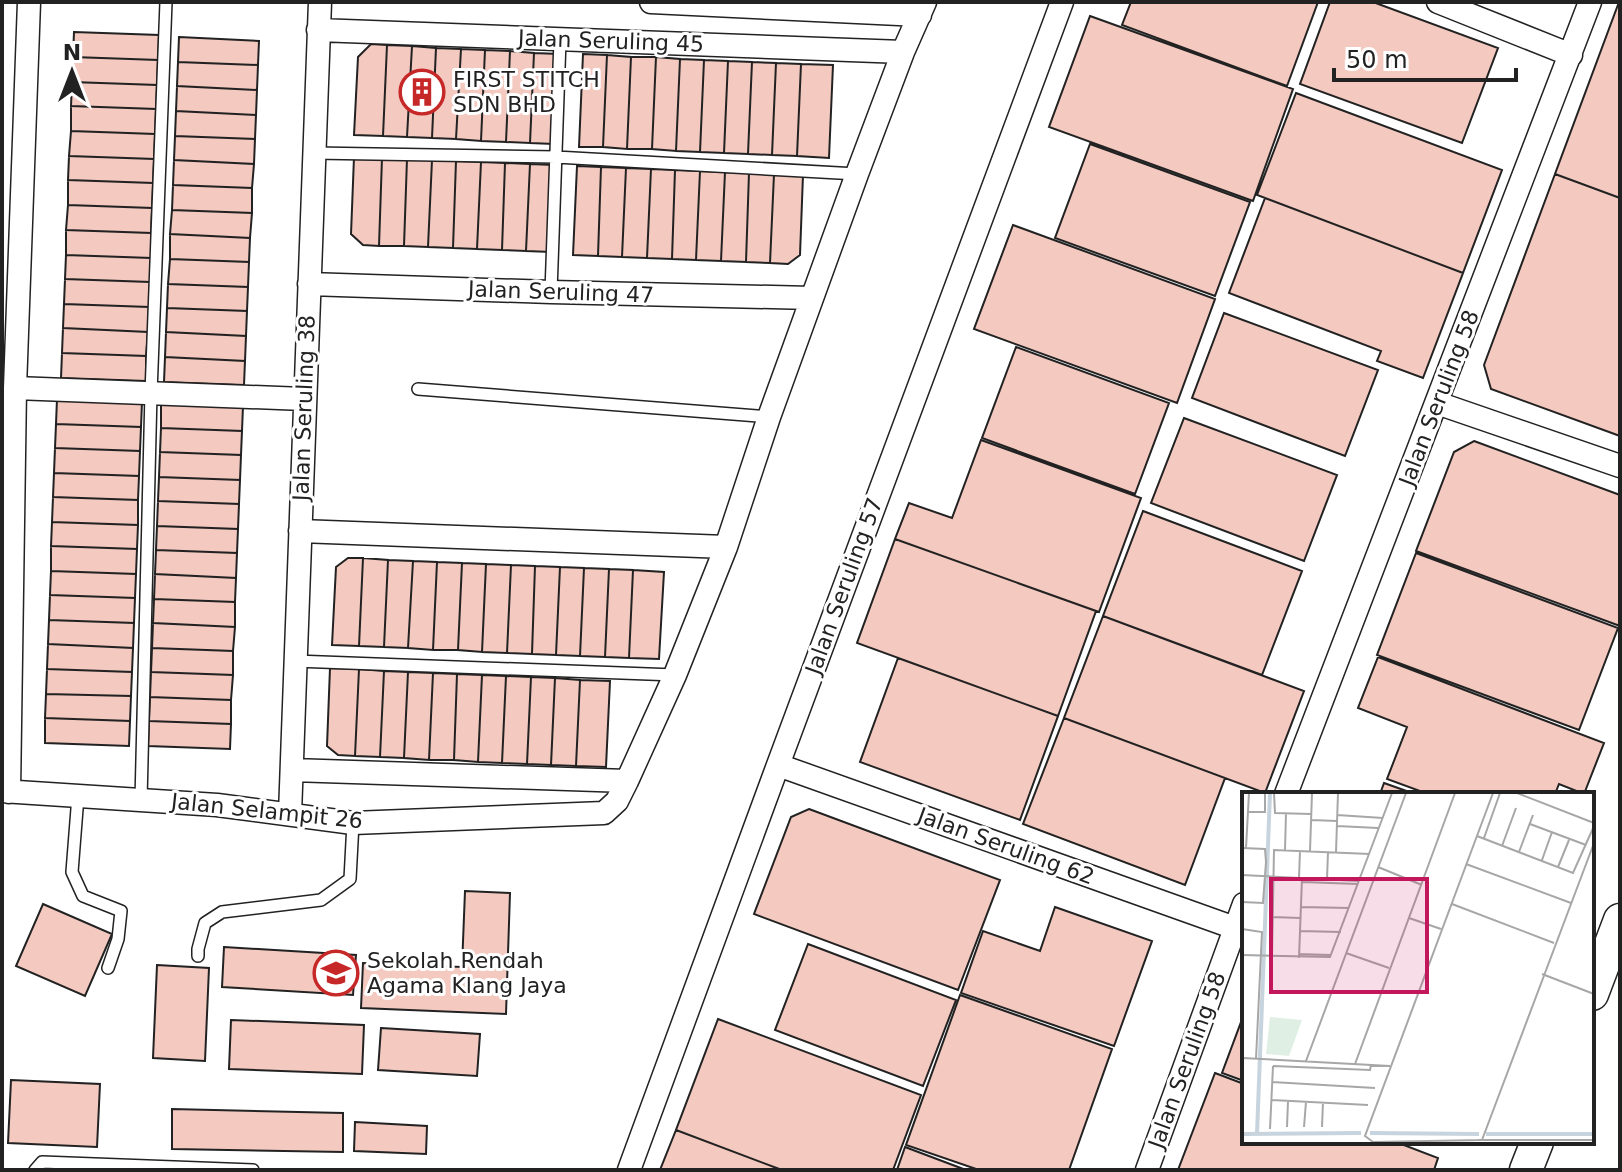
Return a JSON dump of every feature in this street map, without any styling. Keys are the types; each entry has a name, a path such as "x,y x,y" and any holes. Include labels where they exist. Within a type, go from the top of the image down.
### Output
{"main road":[{"path":"1594,991 1613,962 1620,920"},
{"path":"1526,1170 1536,1144"}],"street":[{"path":"5,792 29,2"},
{"name":"Jalan Seruling 38","path":"290,814 320,2"},
{"name":"Jalan Seruling 45","path":"651,2 922,8"},
{"name":"Jalan Seruling 57","path":"629,1170 1062,2"},
{"path":"1438,2 1571,55"},
{"name":"Jalan Seruling 58","path":"1287,792 1590,2"},
{"path":"627,781 675,675 726,547 769,417 857,174 922,8"},
{"name":"Jalan Seruling 45","path":"318,30 903,52"},
{"name":"Jalan Seruling 47","path":"309,284 812,298"},
{"path":"15,388 304,399"},
{"path":"1437,403 1620,466"},
{"path":"300,531 726,547"},
{"name":"Jalan Seruling 62","path":"778,765 1235,928"},
{"name":"Jalan Selampit 26","path":"5,792 217,805 353,823 604,813 617,801 627,781 292,770"},
{"name":"Jalan Seruling 58","path":"1147,1170 1242,909"}],"lane":[{"path":"141,800 151,393 166,2"},
{"path":"551,292 560,40"},
{"path":"314,153 556,157 857,174"},
{"path":"418,389 769,417"},
{"path":"295,661 675,675"},
{"path":"78,796 72,872 83,896 121,911 118,939 108,968"},
{"path":"198,956 205,923 222,912 321,900 350,879 353,823"},
{"path":"35,1170 42,1162 253,1170"}],"building":[{"path":"1131,2 1318,2 1287,86 1122,25"},
{"path":"1330,2 1373,2 1498,48 1462,143 1300,84"},
{"path":"1620,2 1620,198 1555,174"},
{"path":"1090,16 1293,89 1253,201 1049,127"},
{"path":"74,32 159,35 158,60 73,57"},
{"path":"179,37 259,41 258,65 178,62"},
{"path":"371,44 387,45 383,136 354,135 358,57"},
{"path":"387,45 412,46 407,137 383,136"},
{"name":"FIRST STITCH SDN BHD","path":"412,46 436,48 432,138 407,137"},
{"path":"436,48 461,49 456,139 432,138"},
{"path":"461,49 485,50 481,141 456,139"},
{"path":"485,50 510,51 506,142 481,141"},
{"path":"510,51 534,53 530,143 506,142"},
{"path":"534,53 559,54 554,144 530,143"},
{"path":"583,54 607,55 603,147 579,147"},
{"path":"607,55 631,57 627,149 603,147"},
{"path":"73,57 158,60 157,85 72,82"},
{"path":"631,57 656,57 652,149 627,149"},
{"path":"656,57 680,59 676,151 652,149"},
{"path":"680,59 704,60 700,152 676,151"},
{"path":"704,60 728,61 724,153 700,152"},
{"path":"728,61 752,62 748,154 724,153"},
{"path":"178,62 258,65 257,90 177,86"},
{"path":"752,62 776,63 772,155 748,154"},
{"path":"776,63 801,64 797,156 772,155"},
{"path":"801,64 833,65 829,158 797,156"},
{"path":"72,82 157,85 156,109 71,106"},
{"path":"177,86 257,90 256,115 176,111"},
{"path":"1296,93 1502,170 1463,273 1257,195"},
{"path":"71,106 156,109 155,134 71,131"},
{"path":"176,111 256,115 255,139 175,136"},
{"path":"71,131 155,134 154,159 69,156"},
{"path":"175,136 255,139 254,164 174,160"},
{"path":"1090,144 1250,202 1215,296 1055,238"},
{"path":"69,156 154,159 153,183 68,180"},
{"path":"354,157 382,158 379,246 363,245 351,234"},
{"path":"382,158 407,159 404,246 379,246"},
{"path":"407,159 432,160 428,247 404,246"},
{"path":"174,160 254,164 252,188 173,185"},
{"path":"432,160 456,161 453,248 428,247"},
{"path":"456,161 481,162 477,249 453,248"},
{"path":"481,162 505,163 502,250 477,249"},
{"path":"505,163 530,164 526,251 502,250"},
{"path":"530,164 554,165 551,252 526,251"},
{"path":"577,166 601,167 598,256 573,255"},
{"path":"601,167 626,168 622,257 598,256"},
{"path":"626,168 651,169 647,258 622,257"},
{"path":"651,169 675,170 672,259 647,258"},
{"path":"675,170 700,171 696,260 672,259"},
{"path":"700,171 725,172 721,261 696,260"},
{"path":"725,172 749,173 746,262 721,261"},
{"path":"749,173 774,174 770,263 746,262"},
{"path":"774,174 803,175 800,255 788,264 770,263"},
{"path":"1555,174 1620,198 1620,436 1491,389 1484,365"},
{"path":"68,180 153,183 152,208 68,205"},
{"path":"173,185 252,188 252,213 172,210"},
{"path":"1265,198 1463,273 1423,378 1377,361 1381,351 1229,293"},
{"path":"68,205 152,208 151,233 66,230"},
{"path":"172,210 252,213 250,238 170,234"},
{"path":"1013,225 1215,299 1177,403 974,329"},
{"path":"66,230 151,233 151,258 66,255"},
{"path":"170,234 250,238 249,262 170,259"},
{"path":"66,255 151,258 150,282 65,279"},
{"path":"170,259 249,262 248,287 168,284"},
{"path":"65,279 150,282 149,307 64,304"},
{"path":"168,284 248,287 247,311 167,308"},
{"path":"64,304 149,307 148,332 63,328"},
{"path":"167,308 247,311 246,336 166,332"},
{"path":"1224,313 1378,370 1345,456 1192,398"},
{"path":"63,328 148,332 146,356 62,353"},
{"path":"166,332 246,336 245,361 165,357"},
{"path":"1016,347 1169,403 1135,494 982,438"},
{"path":"62,353 146,356 146,381 61,378"},
{"path":"165,357 245,361 244,385 164,382"},
{"path":"57,399 142,402 141,427 56,424"},
{"path":"161,403 243,406 242,431 161,428"},
{"path":"1184,418 1337,475 1304,561 1151,503"},
{"path":"56,424 141,427 140,451 55,448"},
{"path":"161,428 242,431 241,455 160,452"},
{"path":"981,440 1141,498 1099,612 895,539 909,503 952,518"},
{"path":"1474,441 1620,495 1620,626 1416,551 1454,452"},
{"path":"55,448 140,451 139,476 54,473"},
{"path":"160,452 241,455 240,480 159,477"},
{"path":"54,473 139,476 138,500 53,497"},
{"path":"159,477 240,480 239,504 158,501"},
{"path":"53,497 138,500 138,525 52,522"},
{"path":"158,501 239,504 238,529 157,526"},
{"path":"1143,511 1302,571 1262,675 1103,616"},
{"path":"52,522 138,525 137,549 51,546"},
{"path":"157,526 238,529 237,553 156,550"},
{"path":"895,539 1096,611 1058,716 857,643"},
{"path":"51,546 137,549 136,574 51,571"},
{"path":"156,550 237,553 236,578 155,574"},
{"path":"1416,553 1618,628 1579,730 1377,655"},
{"path":"348,558 363,558 359,646 332,645 336,567"},
{"path":"363,558 388,560 384,647 359,646"},
{"path":"388,560 413,561 408,648 384,647"},
{"path":"413,561 437,562 433,650 408,648"},
{"path":"437,562 462,563 458,650 433,650"},
{"path":"462,563 486,564 482,652 458,650"},
{"path":"486,564 511,565 507,653 482,652"},
{"path":"511,565 535,566 532,654 507,653"},
{"path":"535,566 560,567 556,655 532,654"},
{"path":"560,567 584,568 580,656 556,655"},
{"path":"584,568 609,569 605,657 580,656"},
{"path":"609,569 633,570 629,658 605,657"},
{"path":"633,570 664,572 659,659 629,658"},
{"path":"51,571 136,574 135,598 50,595"},
{"path":"155,574 236,578 235,602 154,599"},
{"path":"50,595 135,598 134,623 49,620"},
{"path":"154,599 235,602 235,627 153,623"},
{"path":"1103,616 1304,691 1265,792 1064,718"},
{"path":"49,620 134,623 133,648 48,644"},
{"path":"153,623 235,627 233,651 152,648"},
{"path":"48,644 133,648 132,672 47,669"},
{"path":"152,648 233,651 233,675 151,672"},
{"path":"1378,657 1604,743 1585,792 1559,784 1556,792 1423,792 1387,779 1407,727 1358,708"},
{"path":"898,658 1058,716 1020,820 860,762"},
{"path":"330,668 359,669 355,756 338,755 327,746"},
{"path":"47,669 132,672 131,696 46,694"},
{"path":"359,669 384,671 380,757 355,756"},
{"path":"384,671 408,672 404,758 380,757"},
{"path":"151,672 233,675 231,700 150,697"},
{"path":"408,672 433,673 429,760 404,758"},
{"path":"433,673 457,674 454,760 429,760"},
{"path":"457,674 482,675 478,762 454,760"},
{"path":"482,675 506,676 502,763 478,762"},
{"path":"506,676 531,677 527,764 502,763"},
{"path":"531,677 555,678 551,765 527,764"},
{"path":"555,678 580,680 576,766 551,765"},
{"path":"580,680 610,681 606,767 576,766"},
{"path":"46,694 131,696 130,721 45,718"},
{"path":"150,697 231,700 231,724 149,721"},
{"path":"45,718 130,721 129,746 45,743"},
{"path":"1064,718 1225,778 1185,885 1023,824"},
{"path":"149,721 231,724 230,749 148,746"},
{"path":"1384,783 1409,792 1381,792"},
{"path":"809,809 1000,880 958,990 754,914 791,817"},
{"path":"465,891 510,893 506,1014 361,1008 363,963 462,967"},
{"path":"43,904 112,934 85,996 16,966"},
{"path":"1055,907 1152,941 1114,1046 961,993 983,931 1040,951"},
{"path":"808,944 956,1000 923,1086 775,1030"},
{"path":"224,947 356,955 353,995 222,987"},
{"path":"157,965 209,968 205,1061 153,1058"},
{"path":"960,995 1112,1049 1069,1170 979,1170 906,1145"},
{"path":"718,1019 921,1095 893,1170 782,1170 676,1130"},
{"path":"1242,1019 1242,1080 1222,1073"},
{"path":"231,1020 364,1025 362,1074 229,1069"},
{"path":"381,1028 480,1034 477,1076 378,1070"},
{"path":"1215,1073 1242,1083 1242,1144 1401,1144 1438,1158 1434,1170 1178,1170"},
{"path":"11,1080 100,1084 97,1147 8,1143"},
{"path":"172,1109 343,1113 343,1152 172,1149"},
{"path":"355,1122 427,1126 426,1154 354,1151"},
{"path":"676,1130 782,1170 660,1170"},
{"path":"905,1147 966,1170 897,1170"}],"place":[{"name":"FIRST STITCH SDN BHD","path":"422,92"},
{"name":"Sekolah Rendah Agama Klang Jaya","path":"336,973"}]}
